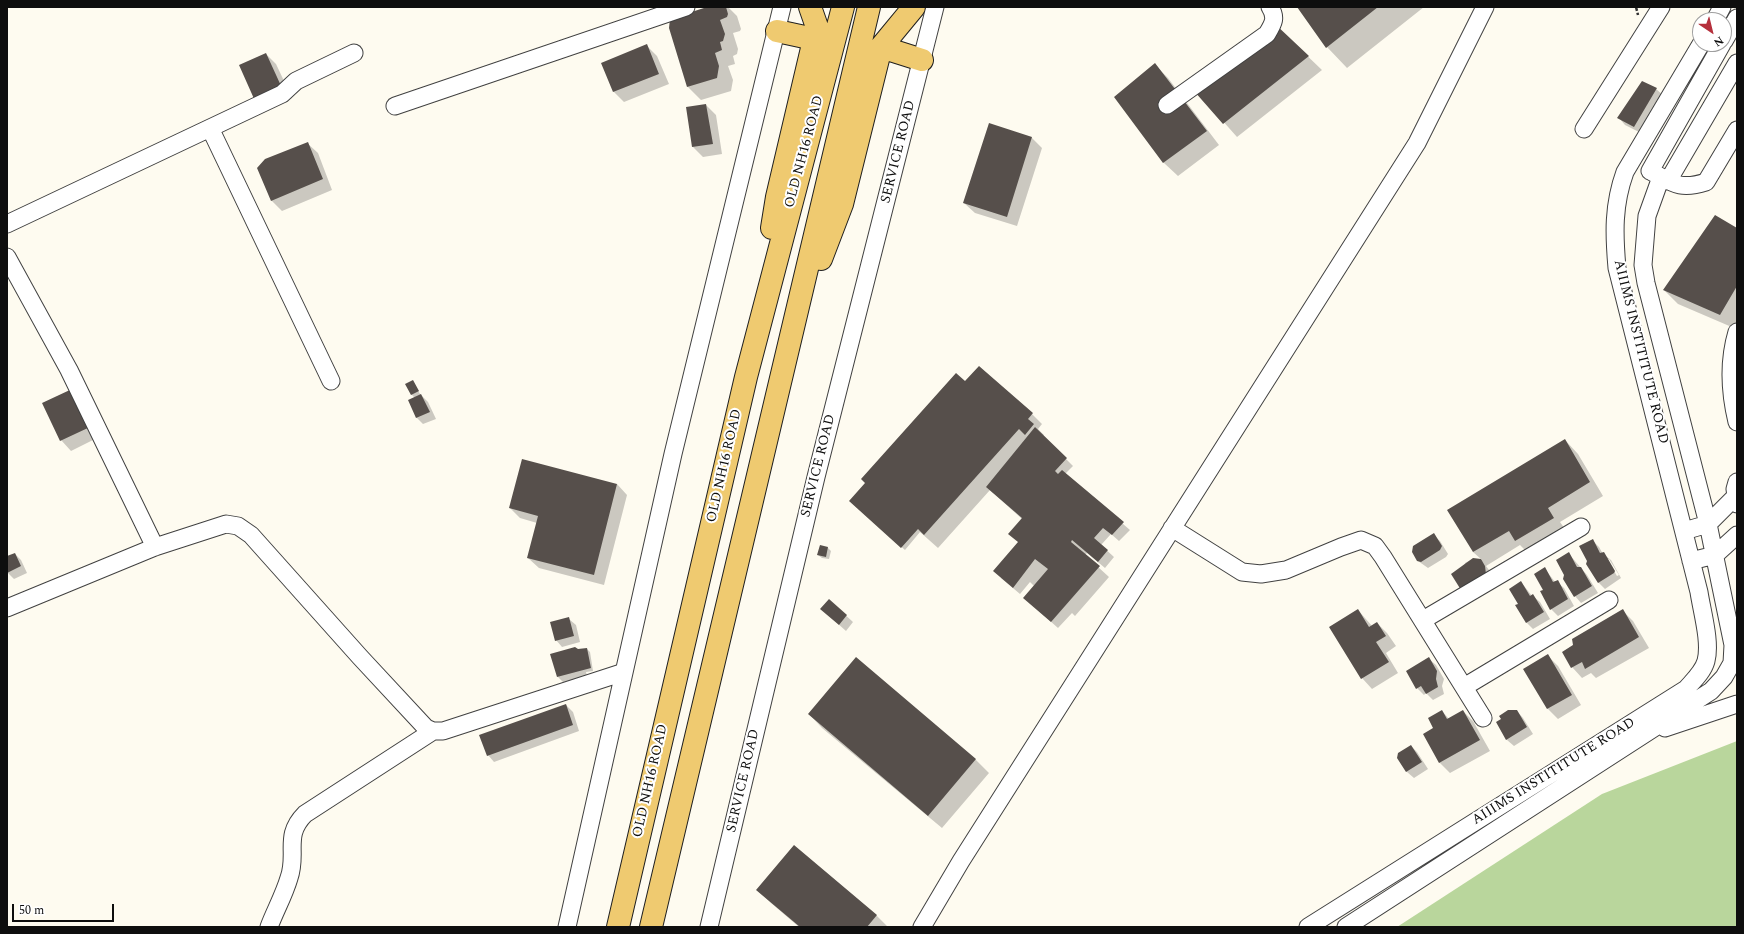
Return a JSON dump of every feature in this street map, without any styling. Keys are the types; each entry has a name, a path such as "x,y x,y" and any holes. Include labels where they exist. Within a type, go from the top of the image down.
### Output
{"main road":[{"path":"746,377 777,196 817,28 810,7"},
{"name":"OLD NH16 ROAD","path":"618,927 746,377 843,7"},
{"name":"OLD NH16 ROAD","path":"651,927 869,7"},
{"path":"787,348 842,204 881,47 914,7"},
{"path":"777,32 814,39"},
{"path":"881,47 922,60"}],"street":[{"path":"396,106 686,7"},
{"path":"567,927 672,454 782,7"},
{"name":"SERVICE ROAD","path":"709,927 816,477 936,7"},
{"path":"1167,105 1267,34 1274,23 1274,13 1270,7"},
{"path":"922,927 965,854 1417,143 1486,7"},
{"path":"1584,129 1661,7"},
{"path":"1732,27 1737,18"},
{"name":"AIIIMS INSTITITUTE ROAD","path":"1308,927 1686,689 1699,675 1706,661 1707,643 1699,592 1617,268 1614,235 1618,192 1629,166 1695,52"},
{"path":"1660,176 1718,52"},
{"path":"7,224 282,94 296,81 354,53"},
{"path":"1660,176 1737,64"},
{"path":"210,128 331,381"},
{"path":"1629,166 1660,176 1683,187 1694,186 1706,182 1737,130"},
{"name":"AIIIMS INSTITITUTE ROAD","path":"1346,927 1711,691 1734,663 1733,645 1708,524 1646,283 1643,265 1647,216 1660,176"},
{"path":"7,257 69,370 155,547"},
{"path":"1617,268 1643,265"},
{"path":"1737,332 1730,381 1737,422"},
{"path":"1684,531 1708,524 1736,494"},
{"path":"7,608 155,547 226,524 238,526 251,535 360,657 426,728 432,731 443,731 624,672"},
{"path":"1423,620 1581,527"},
{"path":"1172,528 1242,572 1262,574 1286,570 1360,540 1375,546 1423,620 1483,718"},
{"path":"1692,561 1715,555 1737,535"},
{"path":"1464,687 1609,600"},
{"path":"1642,736 1737,704"},
{"path":"268,927 290,878 293,831 297,822 305,814 432,731"}],"green space":[{"path":"1737,741 1737,927 1397,927 1602,794"}],"building":[{"path":"707,7 726,7 728,14 727,17 720,20 725,34 723,41 720,42 722,50 715,53 719,66 717,78 687,87 669,28 670,19"},
{"path":"1297,7 1378,7 1326,48"},
{"path":"1274,23 1309,56 1223,124 1187,83"},
{"path":"647,44 659,74 613,92 601,63"},
{"path":"266,53 282,88 255,101 239,65"},
{"path":"1155,63 1207,131 1163,163 1114,97"},
{"path":"1642,81 1657,88 1634,127 1617,118"},
{"path":"706,104 713,144 692,147 686,107"},
{"path":"989,123 1032,137 1007,217 963,203"},
{"path":"308,142 323,179 271,201 257,168 265,159"},
{"path":"1715,215 1737,228 1737,286 1720,315 1663,290"},
{"path":"979,366 1033,413 1028,419 1034,424 1025,435 1019,429 924,535 918,529 901,548 849,501 865,483 861,479 956,373 965,381"},
{"path":"413,380 419,391 411,395 405,384"},
{"path":"72,389 90,427 60,441 42,403"},
{"path":"421,394 430,412 416,418 408,400"},
{"path":"1035,427 1067,458 1055,471 1058,474 1062,470 1124,522 1112,535 1103,528 1094,538 1108,550 1098,562 1072,540 1071,542 1100,566 1051,622 1023,598 1048,569 1035,559 1013,588 993,571 1018,542 1008,534 1022,518 986,487"},
{"path":"1565,439 1590,482 1548,508 1554,518 1515,541 1509,531 1473,552 1447,510"},
{"path":"522,459 617,484 594,575 527,558 538,516 509,508"},
{"path":"1434,533 1442,546 1440,550 1421,562 1417,561 1412,552 1413,546"},
{"path":"1593,539 1600,553 1604,552 1615,571 1598,583 1586,564 1587,561 1579,546"},
{"path":"820,545 828,547 826,557 817,555"},
{"path":"1569,552 1577,567 1581,567 1592,586 1574,597 1563,579 1564,575 1556,560"},
{"path":"15,553 21,566 7,573 7,556"},
{"path":"1473,558 1481,559 1485,566 1486,574 1461,590 1451,574"},
{"path":"1545,567 1553,582 1558,580 1568,599 1550,610 1540,591 1543,590 1534,574"},
{"path":"1521,581 1530,596 1533,594 1544,612 1526,623 1515,605 1518,604 1509,589"},
{"path":"829,599 847,615 839,625 820,609"},
{"path":"1358,609 1369,627 1377,622 1386,636 1376,642 1389,662 1361,679 1329,627"},
{"path":"1623,609 1639,637 1585,669 1582,662 1571,668 1562,652 1573,645 1572,639"},
{"path":"569,617 574,636 555,641 550,622"},
{"path":"575,647 578,649 587,648 591,668 557,677 550,654"},
{"path":"1548,654 1572,695 1547,709 1523,669"},
{"path":"856,657 976,759 928,816 808,714"},
{"path":"1429,657 1437,671 1436,679 1438,687 1426,694 1421,686 1416,689 1406,671"},
{"path":"566,704 573,725 487,756 479,735"},
{"path":"1442,710 1447,719 1463,710 1480,740 1439,763 1423,734 1433,728 1428,718"},
{"path":"1508,710 1517,710 1527,727 1506,740 1496,722 1501,719 1499,716"},
{"path":"1411,745 1422,762 1406,772 1397,758 1398,753"},
{"path":"794,845 877,915 867,927 800,927 756,890"}]}
